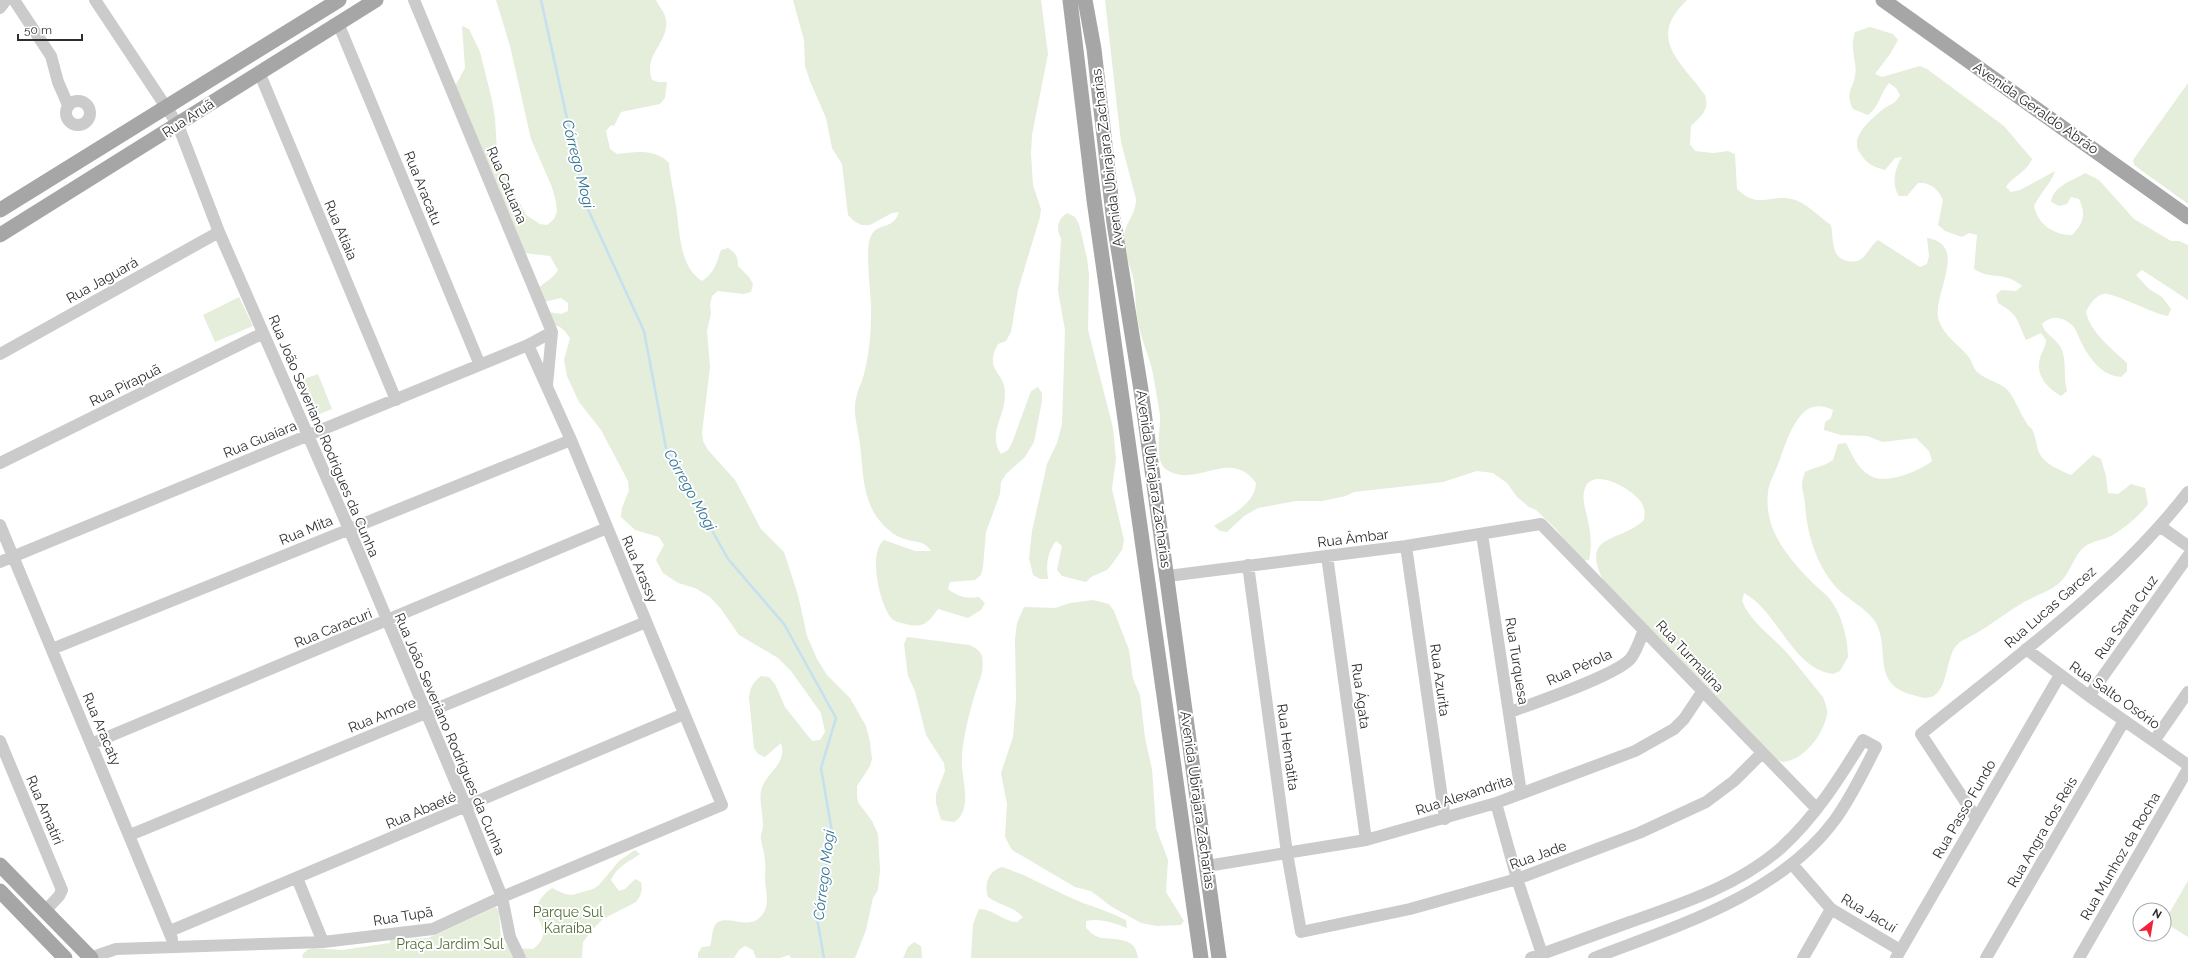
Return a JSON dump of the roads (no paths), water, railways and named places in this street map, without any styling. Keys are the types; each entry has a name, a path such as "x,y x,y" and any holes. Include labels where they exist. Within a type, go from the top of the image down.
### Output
{"main road":[{"name":"Rua Aruã","path":"0,210 165,106 289,32 339,0"},
{"name":"Rua Aruã","path":"0,235 178,125 338,22 376,0"},
{"name":"Avenida Ubirajara Zacharias","path":"1070,0 1094,200 1201,958"},
{"name":"Avenida Ubirajara Zacharias","path":"1085,0 1094,49 1114,223 1141,390 1168,576 1219,958"},
{"name":"Avenida Geraldo Abrão","path":"1883,0 2188,217"},
{"path":"289,32 299,47"},
{"path":"0,865 46,910 91,958"},
{"path":"0,891 65,958"}],"street":[{"path":"0,8 6,0"},
{"path":"14,0 51,56 58,82 68,105"},
{"name":"Rua João Severiano Rodrigues da Cunha","path":"95,0 178,125 219,232 349,529 466,807 502,896 510,937"},
{"name":"Rua Catuana","path":"414,0 552,332 547,385"},
{"name":"Rua Aracatu","path":"338,22 480,365"},
{"name":"Rua Atiaia","path":"259,72 396,400"},
{"name":"Rua Jaguará","path":"0,354 219,232"},
{"name":"Rua Guaíara","path":"0,562 528,345 552,332"},
{"name":"Rua Pirapuã","path":"0,463 263,333"},
{"name":"Rua Arassy","path":"528,345 571,440 722,805"},
{"name":"Rua Mita","path":"52,649 571,440"},
{"name":"Rua Lucas Garcez","path":"1976,818 1922,734 2093,592 2161,527 2188,492"},
{"name":"Rua Âmbar","path":"1168,576 1406,546 1541,524"},
{"name":"Rua Turmalina","path":"1541,524 1702,692 1817,809"},
{"name":"Rua Aracaty","path":"0,525 170,931 173,946"},
{"path":"2161,527 2188,546"},
{"name":"Rua Caracuri","path":"91,744 387,622 607,528"},
{"name":"Rua Turquesa","path":"1482,534 1521,793"},
{"name":"Rua Azurita","path":"1406,546 1445,819"},
{"name":"Rua Ágata","path":"1327,556 1366,840"},
{"name":"Rua Santa Cruz","path":"2089,696 2188,556"},
{"name":"Rua Hematita","path":"1248,565 1287,853 1301,932"},
{"name":"Rua Amore","path":"130,835 646,622"},
{"name":"Rua Pérola","path":"1510,712 1602,676 1622,665 1630,658 1644,630"},
{"name":"Rua Salto Osório","path":"2026,648 2089,696 2188,765"},
{"name":"Rua Passo Fundo","path":"1898,954 2060,675"},
{"name":"Rua Alexandrita","path":"1207,866 1366,840 1445,819 1496,803 1635,751 1648,744 1674,729 1691,710 1702,692"},
{"path":"2154,741 2188,692"},
{"name":"Rua Abaeté","path":"170,931 684,714"},
{"name":"Rua Angra dos Reis","path":"1986,958 2124,721"},
{"path":"1496,803 1518,879 1536,956 1677,906 1742,876 1780,849 1807,823 1863,740 1876,747 1834,820 1822,835 1792,864 1725,905 1675,927 1594,958"},
{"name":"Rua Amatiri","path":"0,741 62,890 59,896 46,910"},
{"name":"Rua Jade","path":"1301,932 1410,909 1518,879 1639,833 1706,802 1734,781 1762,753"},
{"name":"Rua Munhoz da Rocha","path":"2079,958 2188,769"},
{"name":"Rua Tupã","path":"91,958 116,949 323,942 433,929 502,896 722,805"},
{"name":"Rua Jacuí","path":"1792,864 1831,909 1898,954"},
{"path":"297,878 323,942"},
{"path":"1803,958 1831,909"},
{"path":"1609,930 1616,938 1617,943 1610,952"},
{"path":"509,958 510,937"},
{"path":"510,937 520,958"}],"waterway":[{"name":"Córrego Mogi","path":"541,0 586,205 644,331 666,448 728,559 784,624 836,718 821,768 832,832 817,918 824,958"}],"park label":[{"name":"Parque Sul Karaíba","path":"568,920"},
{"name":"Praça Jardim Sul","path":"450,944"}]}
